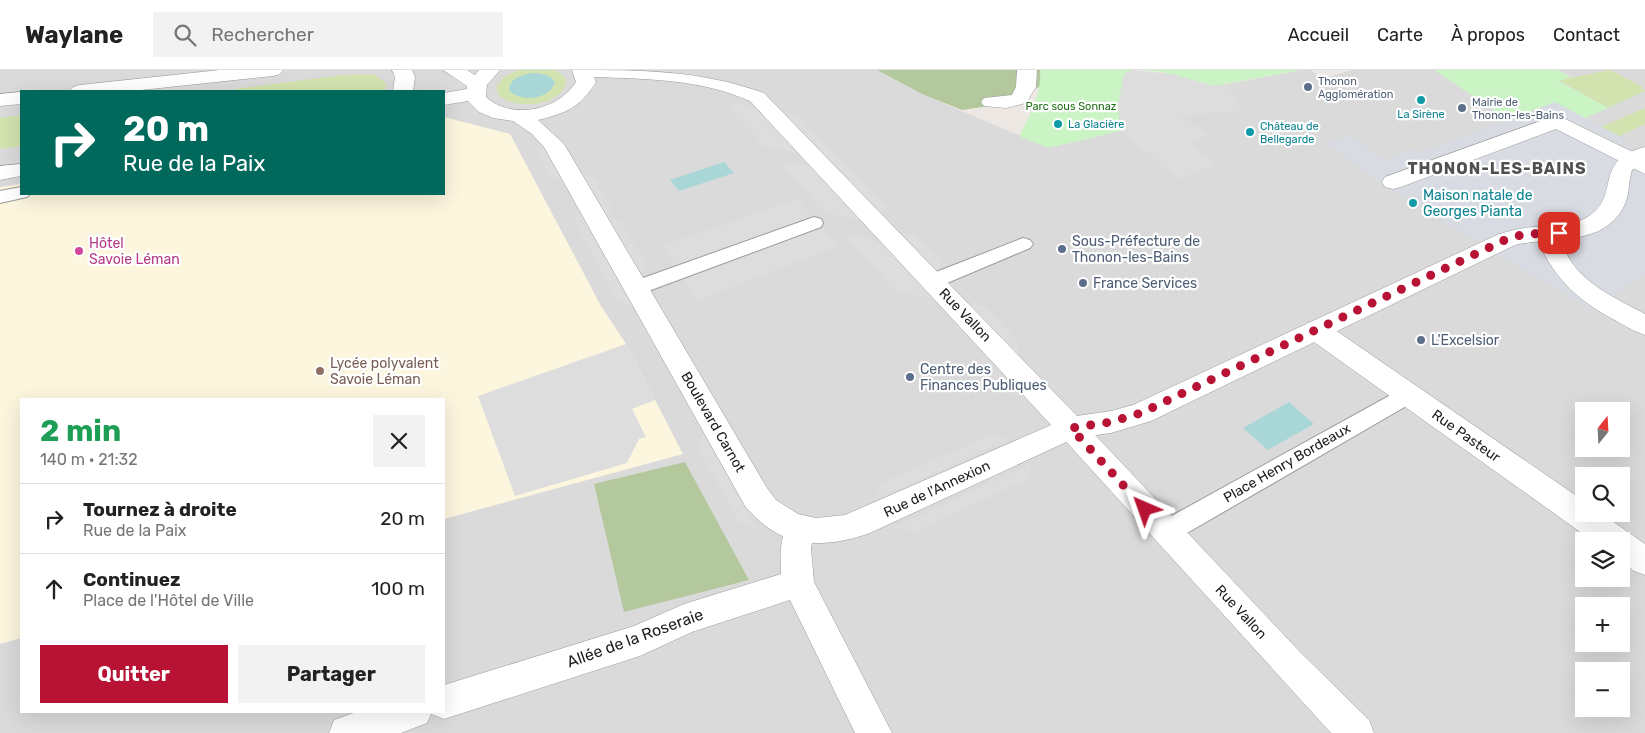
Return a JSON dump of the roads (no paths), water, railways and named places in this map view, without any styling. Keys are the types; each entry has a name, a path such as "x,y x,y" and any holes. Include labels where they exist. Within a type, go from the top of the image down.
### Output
{"street":[{"path":"89,90 273,70"},
{"path":"402,70 405,77 403,90"},
{"path":"453,70 480,82"},
{"path":"480,82 478,102 488,110 519,116 543,113 573,100 586,82 582,70"},
{"name":"Rue Vallon","path":"582,70 685,72 717,78 744,89 765,104 1356,733"},
{"path":"991,102 1006,102 1019,99 1026,87 1027,70"},
{"path":"445,99 480,82"},
{"path":"0,100 20,98"},
{"name":"Boulevard Carnot","path":"519,116 539,130 553,144 756,497 773,517 800,529"},
{"path":"1393,182 1557,121 1641,159"},
{"name":"Rue de l'Annexion","path":"800,529 831,532 860,524 1071,428 1111,422 1141,413 1486,248 1515,236 1565,232 1585,227 1606,215 1613,207 1618,195 1620,170 1641,159"},
{"path":"0,174 20,170"},
{"path":"1546,234 1560,262 1571,278 1645,326"},
{"name":"Rue Pasteur","path":"1316,330 1604,532"},
{"path":"800,529 795,548 798,583 874,733"},
{"path":"1630,550 1645,561"},
{"name":"Allée de la Roseraie","path":"445,702 640,640 684,619 798,583"},
{"path":"347,733 409,713"}],"lane":[{"path":"0,197 20,193"},
{"path":"636,288 814,223"},
{"path":"933,282 1023,244"},
{"name":"Place Henry Bordeaux","path":"1166,532 1407,394"}],"water":[{"path":"535,73 546,75 555,82 547,93 534,98 527,98 520,97 509,90 515,79 522,75"},
{"path":"724,162 734,173 679,191 670,180"},
{"path":"1289,402 1314,424 1268,450 1243,428"}],"place":[{"name":"Thonon Agglomération","path":"1308,87"},
{"name":"La Sirène","path":"1421,100"},
{"name":"Mairie de Thonon-les-Bains","path":"1462,108"},
{"name":"La Glacière","path":"1058,124"},
{"name":"Château de Bellegarde","path":"1250,132"},
{"name":"Maison natale de Georges Pianta","path":"1413,203"},
{"name":"Sous-Préfecture de Thonon-les-Bains","path":"1062,249"},
{"name":"Hôtel Savoie Léman","path":"79,251"},
{"name":"France Services","path":"1083,283"},
{"name":"L'Excelsior","path":"1421,340"},
{"name":"Lycée polyvalent Savoie Léman","path":"320,371"},
{"name":"Centre des Finances Publiques","path":"910,377"}],"district":[{"name":"THONON-LES-BAINS","path":"1497,168"}],"park label":[{"name":"Parc sous Sonnaz","path":"1071,106"}]}
